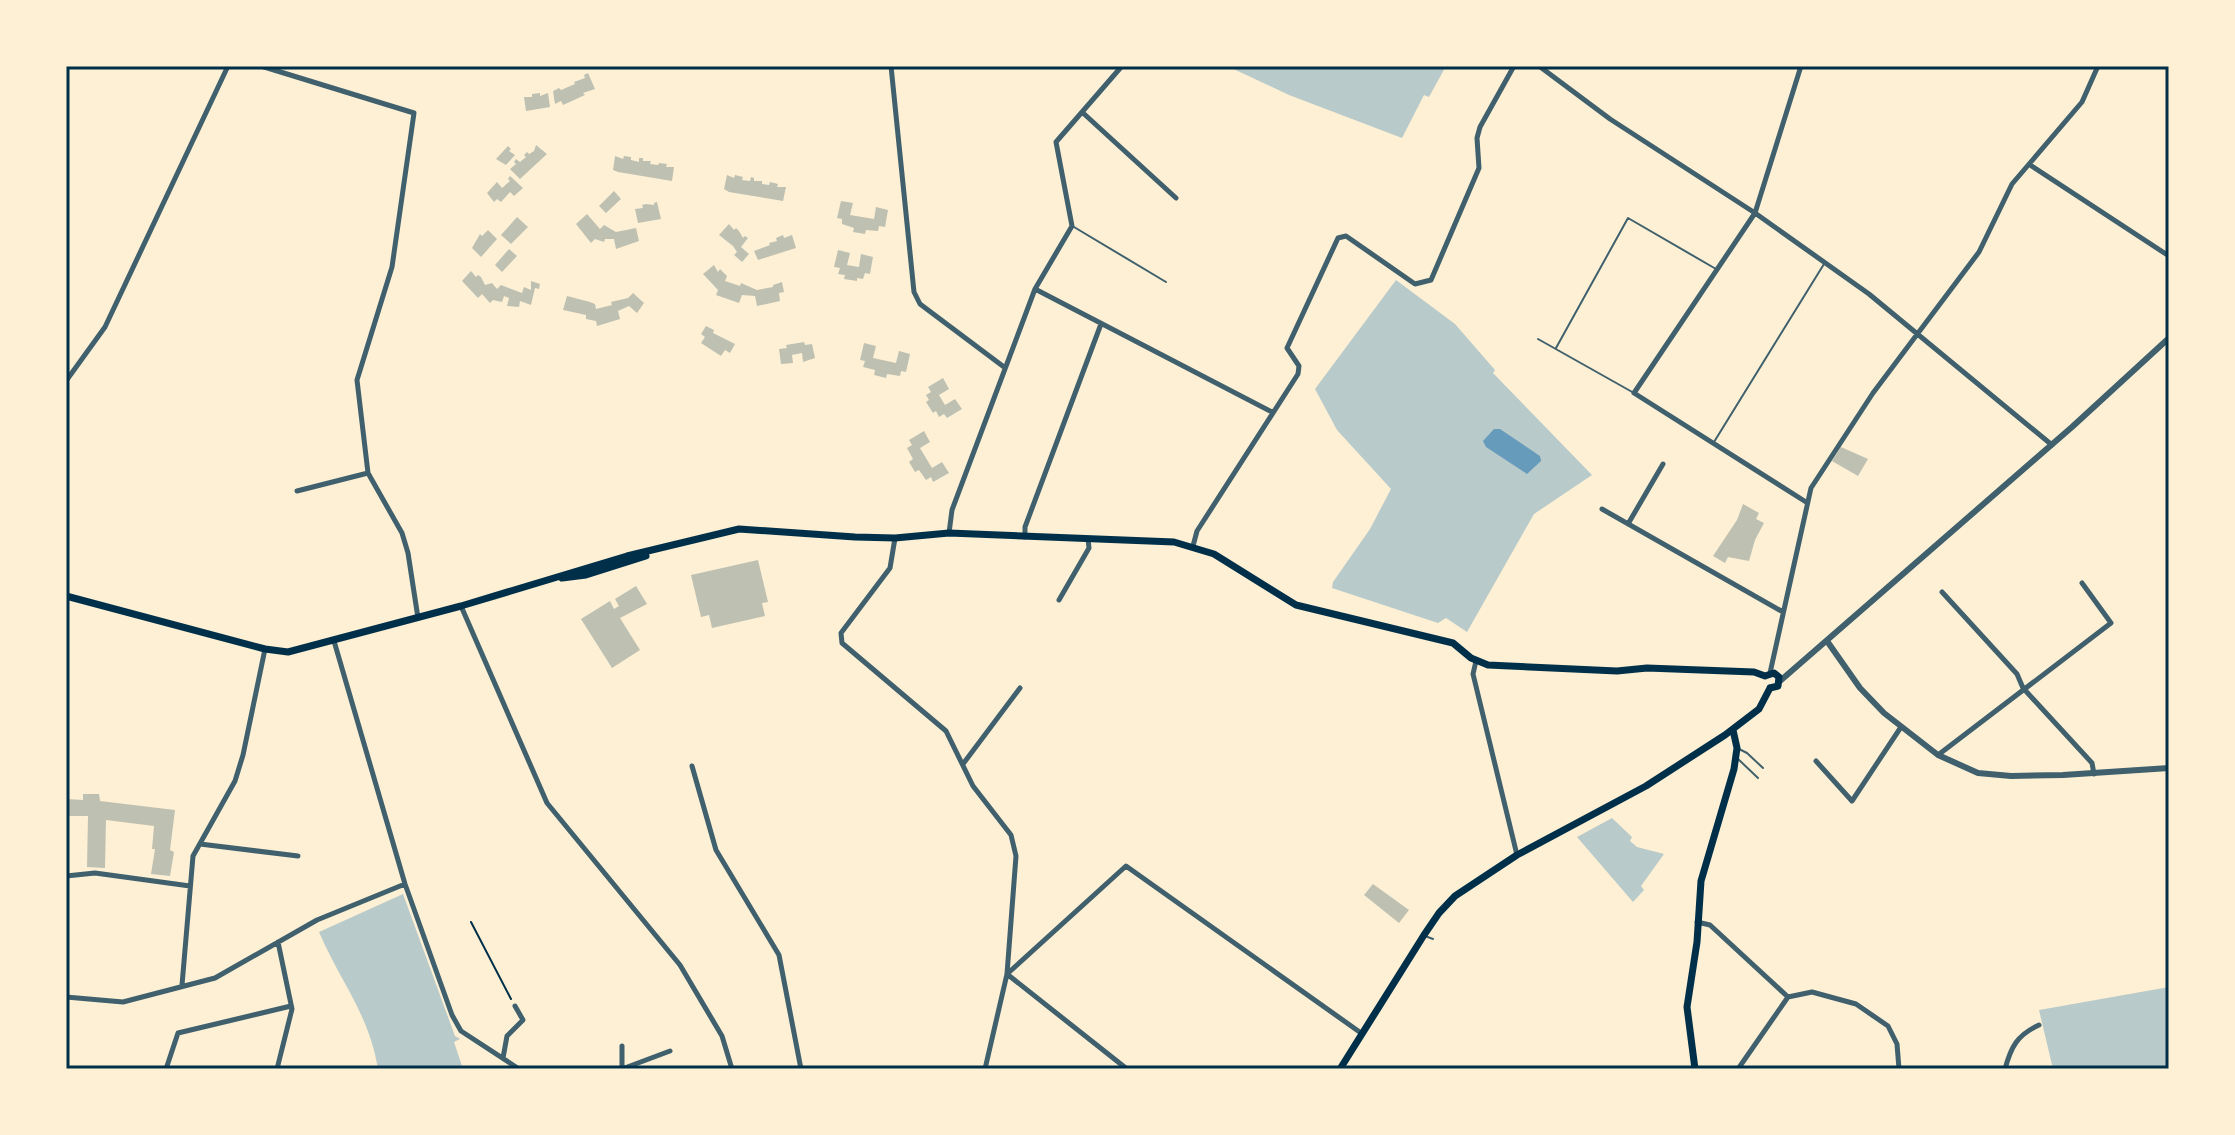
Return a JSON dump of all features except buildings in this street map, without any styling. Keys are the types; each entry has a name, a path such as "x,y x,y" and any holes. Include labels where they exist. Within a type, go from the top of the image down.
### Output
{"main road":[{"path":"66,596 265,649 288,652 555,578 586,575 664,549 739,529 895,538 949,533 1155,540 1193,546 1224,560 1296,605 1453,643 1476,661 1488,665 1617,671 1647,668 1754,672 1777,674 1780,681 1775,688 1765,684 1768,674"},
{"path":"1340,1069 1424,935 1455,896 1517,855 1646,786 1733,730 1759,709 1770,688"},
{"path":"1695,1069 1687,1007 1697,942 1696,922 1701,881 1736,753 1733,730"}],"street":[{"path":"66,381 105,327 228,66"},
{"path":"261,66 414,113 392,267 357,380 368,473 402,533 418,618"},
{"path":"891,66 914,292 920,304 1004,367"},
{"path":"949,533 952,510 1035,289 1072,226 1056,142 1122,66"},
{"path":"1193,546 1197,531 1298,374 1299,366 1287,348 1338,238 1346,236 1415,284 1431,280 1479,168 1477,138 1480,127 1514,66"},
{"path":"1539,66 1610,119 1755,213 1869,294 2052,445"},
{"path":"1801,66 1755,213 1634,393 1806,502"},
{"path":"1768,674 1811,488 1873,393 1979,252 2012,184 2082,102 2098,66"},
{"path":"1082,112 1176,198"},
{"path":"2030,165 2169,256"},
{"path":"1035,289 1273,412"},
{"path":"1025,537 1025,527 1101,324"},
{"path":"1780,681 2052,445 2169,338"},
{"path":"1628,524 1663,464"},
{"path":"297,491 368,473"},
{"path":"1602,509 1783,612"},
{"path":"895,538 890,568 846,625 841,633 842,643 946,731 973,786 1011,835 1016,856 1007,974 985,1069"},
{"path":"1059,600 1089,548 1088,539"},
{"path":"1938,755 2111,623 2082,583"},
{"path":"1942,592 2017,674 2023,688 2092,763 2094,774"},
{"path":"461,606 547,803 680,965 722,1036 732,1069"},
{"path":"334,641 405,884 452,1015 461,1031 519,1069"},
{"path":"1827,641 1860,688 1901,727 1938,755 1991,775 2094,774 2169,768"},
{"path":"182,985 193,856 235,781 265,649"},
{"path":"1476,661 1473,674 1517,855"},
{"path":"963,764 1020,688"},
{"path":"1816,761 1852,801 1901,727"},
{"path":"692,766 716,850 779,955 801,1069"},
{"path":"200,844 298,856"},
{"path":"1007,974 1126,866 1361,1033"},
{"path":"66,876 95,873 190,886"},
{"path":"66,997 123,1002 215,978 317,920 405,884"},
{"path":"1696,922 1710,925 1788,997"},
{"path":"277,1069 291,1006 278,942"},
{"path":"1007,974 1127,1069"},
{"path":"1738,1069 1788,997 1812,992 1856,1004 1888,1026 1897,1044 1899,1069"},
{"path":"166,1069 178,1033 291,1006"},
{"path":"503,1058 507,1036 523,1020 515,1006"},
{"path":"2005,1069 2011,1048 2019,1037 2039,1025"},
{"path":"622,1046 622,1069 670,1051"}],"lane":[{"path":"1556,348 1628,218 1717,269"},
{"path":"1072,226 1166,282"},
{"path":"1713,443 1824,263"},
{"path":"1538,339 1634,393"},
{"path":"1736,753 1747,753 1763,768"},
{"path":"1736,753 1758,778"},
{"path":"1424,935 1433,939"}],"path":[{"path":"471,922 515,1006"}],"shaded area":[{"path":"1227,66 1446,66 1429,97 1424,95 1402,138 1289,95"},
{"path":"1396,280 1455,324 1495,370 1493,373 1592,475 1534,514 1467,632 1446,618 1438,623 1332,588 1333,582 1370,529 1391,489 1337,430 1315,389"},
{"path":"1612,818 1632,837 1630,841 1637,847 1664,854 1641,886 1644,890 1633,902 1577,837"},
{"path":"403,894 455,1036 460,1039 454,1042 463,1069 378,1069 361,1014 319,932"},
{"path":"2169,987 2169,1069 2053,1069 2039,1010"}],"water":[{"path":"1494,429 1500,429 1540,456 1541,461 1527,474 1486,447 1483,441"}]}
